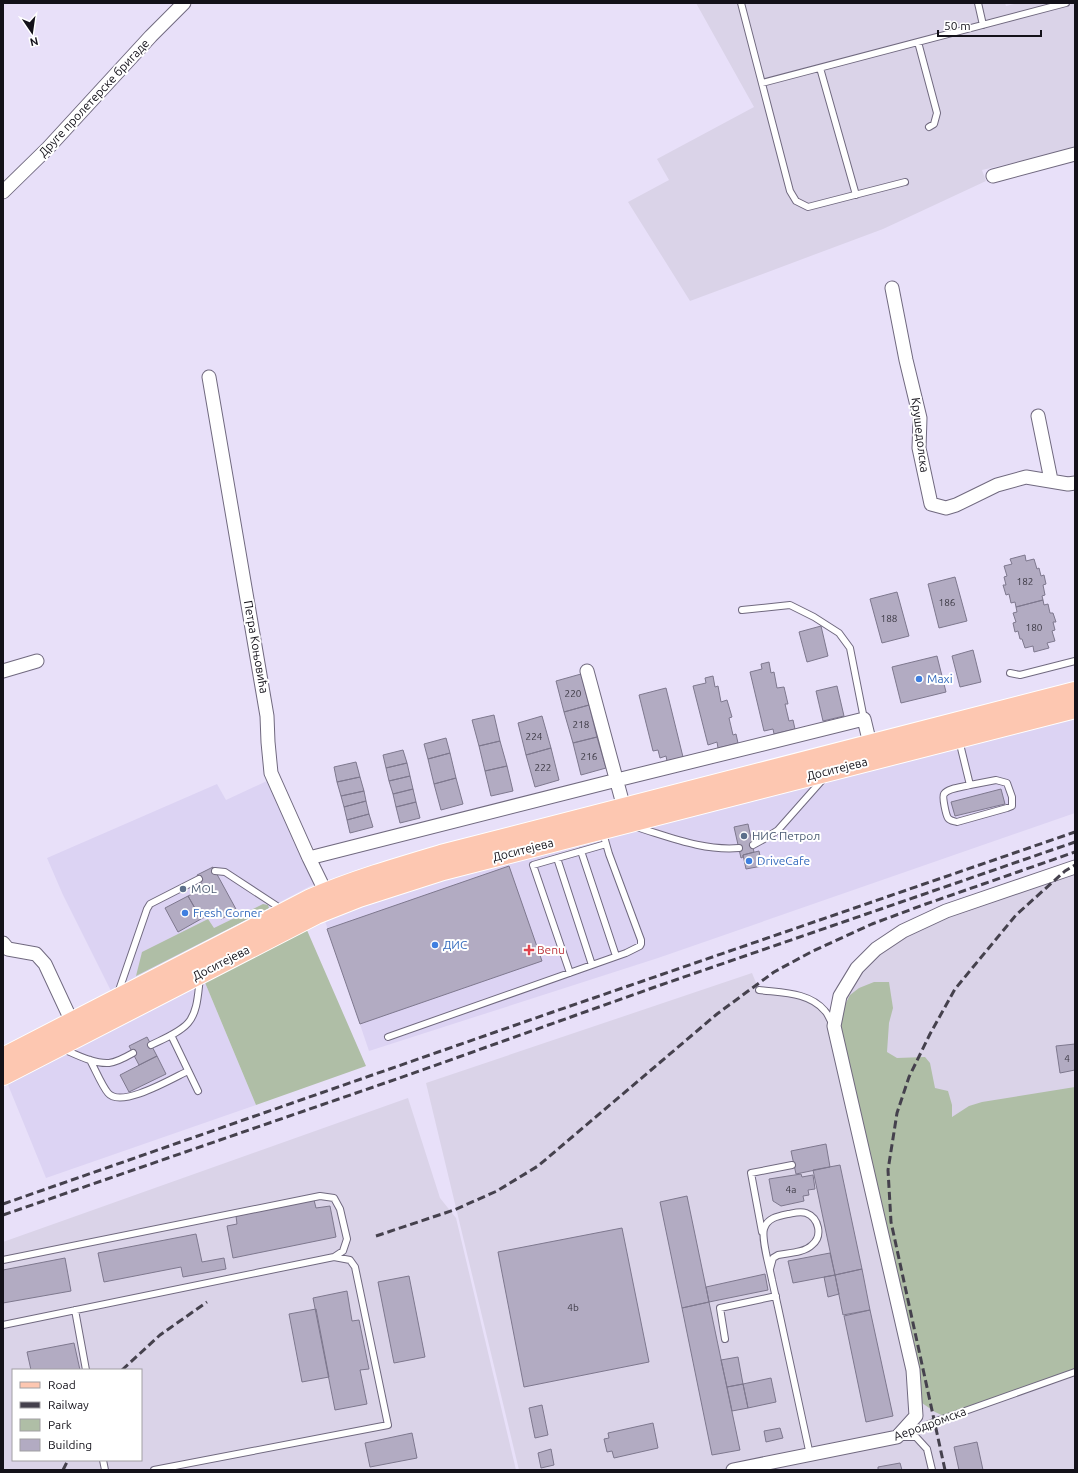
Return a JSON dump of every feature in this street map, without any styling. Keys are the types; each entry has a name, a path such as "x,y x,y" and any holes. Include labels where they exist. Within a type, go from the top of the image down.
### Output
{"main road":[{"name":"Доситејева","path":"3,1058 286,912 330,900 392,869 441,855 602,829 625,816 872,752 1075,692"},
{"name":"Доситејева","path":"625,816 831,770 872,752 958,738 1075,708"},
{"name":"Доситејева","path":"3,1075 316,914 330,900"}],"street":[{"name":"Друге пролетерске бригаде","path":"3,192 48,148 151,36 184,3"},
{"path":"993,176 1075,154"},
{"name":"Крушедолска","path":"892,288 906,360 920,418 919,448 931,504 946,508 956,505 997,485 1026,477 1068,484 1075,483"},
{"name":"Петра Коњовића","path":"209,377 267,716 270,769 282,800 330,900"},
{"path":"1038,416 1051,480"},
{"path":"3,671 37,661"},
{"path":"587,671 617,780 625,816"},
{"path":"309,858 617,780 864,720 872,752"},
{"path":"897,1437 916,1416 913,1370 834,1026 840,996 856,968 876,949 904,932 946,911 1075,867"},
{"path":"3,943 8,949 36,954 46,964 72,1022"},
{"name":"Аеродромска","path":"733,1470 897,1437"}],"lane":[{"path":"741,3 790,191 796,201 808,207 906,182"},
{"path":"978,3 983,25"},
{"path":"762,83 1066,3"},
{"path":"918,42 937,113 934,124 929,127"},
{"path":"820,68 856,195"},
{"path":"742,610 790,605 814,617 839,633 850,648 864,720"},
{"path":"1010,673 1020,675 1075,661"},
{"path":"958,738 970,785"},
{"path":"753,844 778,830 831,770"},
{"path":"996,780 1007,783 1012,797 1012,806 957,822 951,821 948,818 942,798 944,794 947,791 970,785 996,780"},
{"path":"625,816 697,846 724,849 739,848"},
{"path":"388,1037 570,973 592,965 636,948 641,944 641,940 602,829 581,851 534,864 533,866 570,973"},
{"path":"581,851 616,956"},
{"path":"557,858 592,965"},
{"path":"215,871 224,872 286,912"},
{"path":"116,1000 147,908 150,904 199,879"},
{"path":"151,1045 181,1029 189,1022 194,1013 201,973"},
{"path":"759,990 801,996 814,1001 825,1011 834,1026"},
{"path":"171,1035 198,1091"},
{"path":"58,1047 90,1060 110,1063 133,1053"},
{"path":"90,1060 108,1094 114,1098 134,1096 188,1071"},
{"path":"792,1165 751,1173 810,1455"},
{"path":"3,1260 320,1196 334,1198 340,1209 347,1239 343,1251 334,1257 3,1325"},
{"path":"763,1236 764,1229 771,1219 800,1212 812,1216 818,1227 817,1240 813,1245 808,1248 778,1255 773,1258 770,1269"},
{"path":"154,1470 388,1425 355,1267 350,1260 334,1257"},
{"path":"725,1339 720,1308 776,1296"},
{"path":"75,1310 86,1369"},
{"name":"Аеродромска","path":"897,1437 934,1422 1075,1372"},
{"path":"897,1437 916,1437 927,1449 932,1470"}],"shaded area":[{"path":"696,3 1005,3 1006,6 1018,3 1075,3 1075,149 982,170 986,181 883,229 690,301 628,202 669,180 657,159 754,107"},
{"path":"1075,708 1075,813 658,958 369,1051 322,912"},
{"name":"MOL","path":"267,781 318,882 111,991 63,895 47,858 217,784 226,800"},
{"path":"1075,867 1075,1470 519,1470 426,1083 752,973 759,990 814,1001 833,1025 857,968 903,931"},
{"path":"201,973 256,1105 46,1178 4,1075"},
{"path":"408,1098 440,1198 456,1218 516,1470 3,1470 3,1242"}],"green space":[{"path":"263,904 268,905 269,908 136,976 142,952 208,919 214,928"},
{"path":"303,921 366,1066 256,1105 201,973"},
{"path":"874,982 889,982 893,1008 889,1023 887,1052 897,1058 925,1057 930,1063 935,1088 948,1091 952,1105 952,1117 969,1106 982,1102 1075,1087 1075,1372 948,1418 935,1412 922,1403 913,1370 834,1026 850,995 859,988"}],"building":[{"path":"1025,555 1026,561 1034,559 1041,576 1044,575 1046,584 1043,585 1045,595 1042,596 1043,600 1016,607 1015,602 1011,603 1009,594 1006,595 1003,585 1006,585 1004,577 1007,576 1004,566 1012,564 1010,559"},
{"path":"955,577 967,621 939,628 928,584"},
{"path":"897,592 909,636 882,643 870,599"},
{"path":"1043,600 1044,605 1048,604 1050,613 1053,613 1056,622 1053,622 1055,630 1052,631 1055,641 1047,643 1049,648 1034,652 1033,646 1025,648 1018,631 1015,632 1013,623 1016,622 1013,613 1017,612 1016,607"},
{"path":"821,626 828,656 807,662 799,632"},
{"path":"973,650 981,682 960,687 952,656"},
{"path":"937,656 946,692 901,703 892,667"},
{"path":"769,662 771,673 774,672 777,688 784,687 788,704 785,704 789,721 793,720 795,729 774,734 773,729 764,731 750,672 762,669 761,664"},
{"path":"581,674 589,705 564,712 556,681"},
{"path":"713,676 715,687 718,686 721,702 727,700 732,717 729,718 733,735 736,734 738,743 718,748 717,742 708,745 693,686 706,683 705,678"},
{"path":"837,686 844,716 823,721 816,691"},
{"path":"666,688 683,757 667,761 666,756 660,758 658,750 653,751 639,695"},
{"path":"589,705 597,737 573,743 564,712"},
{"path":"494,715 500,741 479,746 472,720"},
{"path":"542,716 551,748 526,755 518,723"},
{"path":"597,737 606,768 581,775 573,743"},
{"path":"446,738 450,753 428,759 424,744"},
{"path":"500,741 507,766 485,771 479,746"},
{"path":"551,748 559,780 535,787 526,755"},
{"path":"403,750 407,763 386,768 383,755"},
{"path":"450,753 456,778 434,784 428,759"},
{"path":"356,762 360,777 337,782 334,767"},
{"path":"407,763 410,776 389,781 386,768"},
{"path":"507,766 513,791 491,796 485,771"},
{"path":"410,776 413,789 393,794 389,781"},
{"path":"360,777 364,791 341,796 337,782"},
{"path":"456,778 463,804 441,810 434,784"},
{"path":"413,789 416,802 396,807 393,794"},
{"path":"1001,789 1005,804 955,816 951,802"},
{"path":"364,791 366,801 344,807 341,796"},
{"path":"366,801 369,814 347,820 344,807"},
{"path":"416,802 420,818 400,823 396,807"},
{"path":"369,814 373,827 350,833 347,820"},
{"name":"НИС Петрол","path":"748,824 754,852 743,855 741,858 734,827"},
{"path":"759,851 762,866 746,869 743,855"},
{"name":"ДИС","path":"509,866 542,961 360,1024 327,929"},
{"path":"213,867 237,911 221,919 217,911 201,919 188,896 204,888 197,875"},
{"path":"188,896 201,919 178,932 165,908"},
{"path":"147,1037 157,1056 139,1065 129,1046"},
{"path":"1075,1044 1075,1070 1060,1073 1056,1046"},
{"path":"157,1056 166,1074 129,1092 120,1075"},
{"path":"826,1144 830,1167 796,1174 791,1151"},
{"path":"840,1165 862,1269 835,1275 813,1170"},
{"path":"801,1174 802,1177 813,1175 815,1189 808,1190 809,1195 803,1196 804,1201 781,1206 773,1201 769,1179"},
{"path":"687,1196 709,1302 682,1308 660,1202"},
{"path":"314,1200 316,1208 330,1206 336,1237 233,1258 227,1226 237,1224 236,1216"},
{"path":"622,1228 649,1362 524,1387 498,1252"},
{"path":"196,1234 202,1262 224,1258 226,1269 183,1277 181,1267 104,1282 98,1253"},
{"path":"830,1253 835,1275 793,1283 788,1261"},
{"path":"65,1258 71,1291 3,1303 3,1270"},
{"path":"862,1269 870,1310 843,1315 835,1275"},
{"path":"765,1274 768,1290 709,1302 706,1287"},
{"path":"835,1275 839,1294 828,1297 824,1277"},
{"path":"409,1276 425,1357 394,1363 378,1282"},
{"path":"347,1291 352,1321 359,1320 369,1369 360,1370 367,1404 335,1410 313,1298"},
{"path":"709,1302 740,1450 712,1455 682,1308"},
{"path":"316,1309 329,1377 302,1382 289,1314"},
{"path":"870,1310 893,1416 866,1422 844,1316"},
{"path":"74,1343 80,1369 31,1369 27,1352"},
{"path":"738,1357 743,1384 727,1387 721,1360"},
{"path":"771,1378 776,1402 748,1408 743,1384"},
{"path":"743,1384 748,1408 732,1411 727,1387"},
{"path":"542,1405 548,1435 535,1438 529,1408"},
{"path":"653,1423 658,1448 614,1458 612,1451 607,1452 604,1439 609,1438 608,1433"},
{"path":"780,1428 783,1438 766,1442 764,1431"},
{"path":"412,1433 417,1458 370,1467 365,1443"},
{"path":"977,1442 983,1470 959,1470 954,1447"},
{"path":"551,1449 554,1465 541,1468 538,1453"},
{"path":"900,1463 902,1470 878,1470 878,1467"}],"railway":[{"path":"3,1204 1075,832"},
{"path":"3,1215 1075,842"},
{"path":"376,1236 454,1210 497,1191 538,1166 717,1014 774,972 811,952 872,924 1075,852"},
{"path":"945,1470 891,1222 888,1170 897,1113 909,1077 930,1034 955,989 1016,915 1065,871 1075,865"},
{"path":"123,1369 160,1335 207,1302"},
{"path":"63,1470 68,1461"}],"place":[{"name":"Maxi","path":"919,679"},
{"name":"НИС Петрол","path":"744,836"},
{"name":"DriveCafe","path":"749,861"},
{"name":"MOL","path":"183,889"},
{"name":"Fresh Corner","path":"185,913"},
{"name":"ДИС","path":"435,945"},
{"name":"Benu","path":"529,950"}]}
